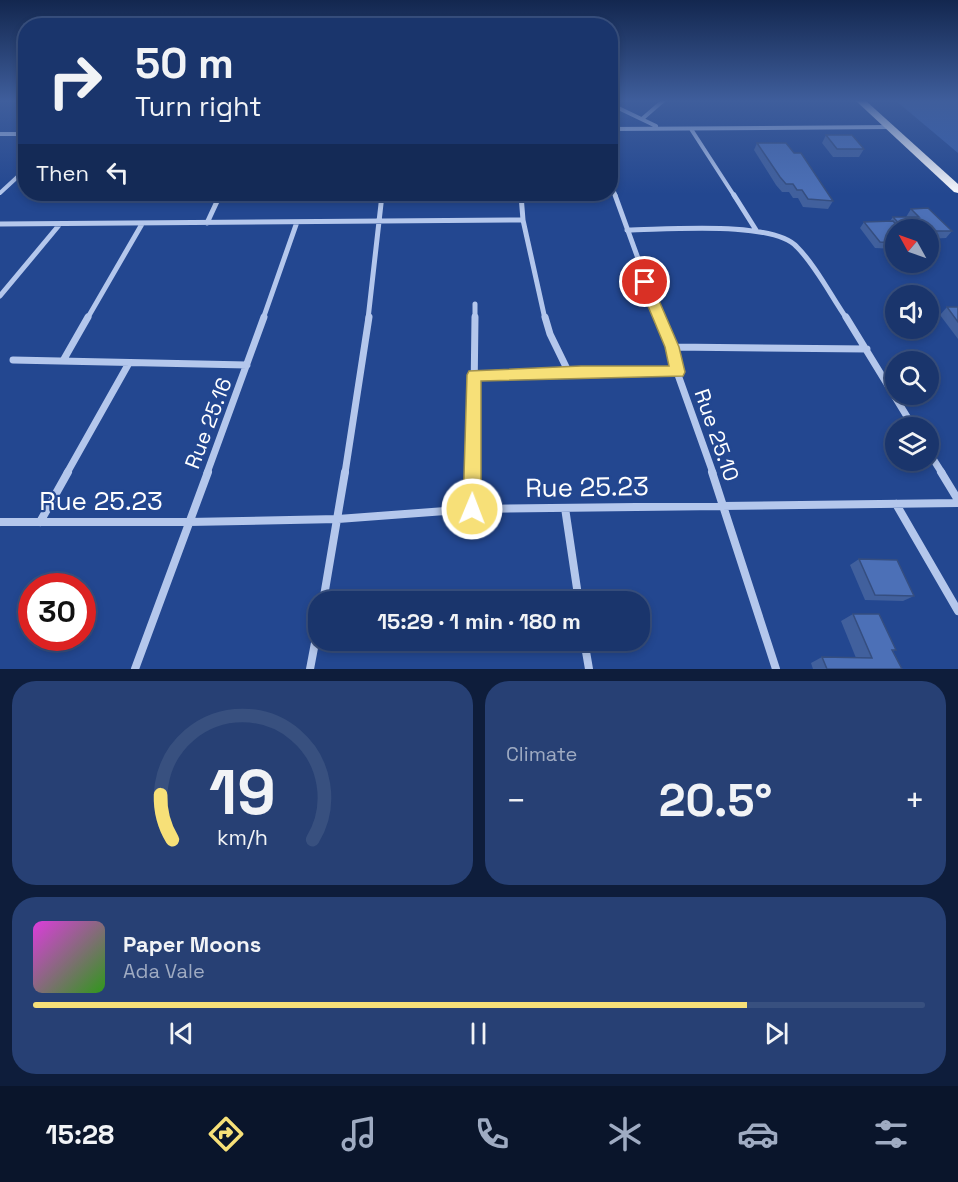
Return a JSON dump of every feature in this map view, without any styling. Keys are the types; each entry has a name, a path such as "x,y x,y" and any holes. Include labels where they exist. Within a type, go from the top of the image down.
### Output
{"main road":[{"path":"894,131 958,190"}],"street":[{"path":"693,131 756,230"},
{"path":"0,134 18,134"},
{"path":"0,193 18,176"},
{"path":"207,223 218,201"},
{"path":"325,591 368,322 381,201"},
{"path":"522,201 523,220 544,314 550,334 569,373"},
{"name":"Rue 25.10","path":"617,201 651,299 672,347 677,372 724,506 776,669"},
{"path":"0,224 523,220"},
{"name":"Rue 25.16","path":"135,669 297,222"},
{"path":"0,296 60,224"},
{"path":"64,360 142,224"},
{"path":"627,230 776,232 798,247 867,349 907,417"},
{"path":"472,509 475,304"},
{"path":"672,347 867,349"},
{"path":"13,360 247,365"},
{"path":"40,522 129,363"},
{"path":"474,375 677,372"},
{"path":"939,469 958,501"},
{"name":"Rue 25.23","path":"0,522 338,519 472,509 896,504 958,501"},
{"path":"896,504 958,611"},
{"path":"565,508 577,591"},
{"path":"310,669 313,651"},
{"path":"586,651 589,669"}],"shaded area":[{"path":"932,131 958,131 958,153"}],"building":[{"path":"826,135 852,135 864,149 837,149"},
{"path":"757,143 786,143 794,153 801,153 833,201 808,199 802,190 797,190 793,184 786,184"},
{"path":"928,208 952,231 939,231 939,219 895,219 893,217 919,217 911,209"},
{"path":"885,221 885,242 880,242 864,222"},
{"path":"947,307 958,307 958,322"},
{"path":"859,559 897,560 914,596 875,595"},
{"path":"853,614 879,614 896,650 892,650 902,669 827,669 822,657 872,658"}],"route":[{"path":"472,509 474,375 581,371 677,372 672,347 645,282"}]}
